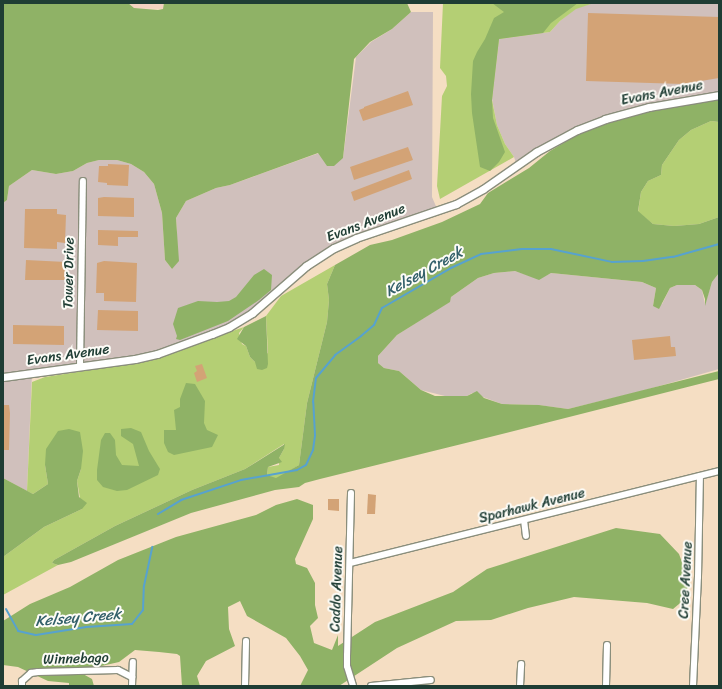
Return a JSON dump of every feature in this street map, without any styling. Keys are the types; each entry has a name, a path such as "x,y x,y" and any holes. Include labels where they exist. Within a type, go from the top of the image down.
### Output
{"street":[{"name":"Evans Avenue","path":"3,377 149,356 184,345 228,327 252,313 306,266 334,248 356,238 456,204 483,189 536,152 588,125 649,107 719,96"},
{"name":"Tower Drive","path":"80,366 83,181"},
{"name":"Sparhawk Avenue","path":"350,563 719,471"},
{"name":"Cree Avenue","path":"693,686 698,576 700,476"},
{"name":"Caddo Avenue","path":"351,493 346,655 347,666 353,686"},
{"path":"524,520 526,536"},
{"path":"245,686 246,642"},
{"path":"606,686 607,645"},
{"path":"132,686 133,662"},
{"path":"520,664 520,686"},
{"name":"Winnebago","path":"22,684 32,673 38,672 118,670 132,677"},
{"path":"371,686 431,680"}],"shaded area":[{"path":"128,3 164,3 163,9 134,8"},
{"path":"594,3 719,3 719,95 666,103 588,125 517,166 514,157 505,144 497,125 492,99 499,39 550,32 560,21 576,8"},
{"path":"411,12 433,12 432,197 438,211 334,248 240,321 157,354 32,374 27,491 3,478 3,203 7,200 9,186 32,170 56,174 73,171 87,163 99,160 117,160 131,164 144,172 154,184 162,213 165,260 172,269 177,232 176,218 186,201 216,188 230,185 319,153 343,158 356,57 371,42 392,29"},
{"path":"515,271 539,279 551,273 642,282 656,288 653,306 662,304 670,288 677,285 695,285 702,290 705,304 712,282 719,273 719,369 642,391 568,409 538,405 502,404 472,393 467,396 445,396 421,390 399,371 384,368 378,363 378,356 397,335 449,302 451,297 478,278 494,273"}],"green space":[{"path":"3,3 128,3 134,8 158,10 163,9 164,3 407,3 411,12 392,29 370,42 354,59 343,158 334,166 327,166 318,153 230,185 216,188 186,201 176,218 179,261 172,269 165,260 162,213 154,184 144,172 131,164 117,160 99,160 87,163 73,171 56,174 32,170 9,186 7,200 3,203"},
{"path":"443,3 594,3 576,9 560,21 550,32 499,39 492,100 497,125 505,144 514,157 440,199 437,186 442,96 447,86 446,76 440,68"},
{"path":"492,3 578,3 551,23 543,33 499,39 492,100 493,118 505,152 499,162 490,171 480,167 472,113 471,94 473,61 494,18 504,12"},
{"path":"719,98 719,122 711,121 691,130 679,140 662,165 661,175 648,181 641,192 638,211 653,224 674,226 699,224 719,217 719,273 712,282 705,306 705,299 702,290 695,285 677,285 670,288 659,309 653,306 656,288 642,282 551,273 539,280 515,271 494,273 478,278 451,297 450,302 397,335 378,356 378,363 384,368 399,371 421,390 435,396 467,396 477,391 484,398 502,404 539,405 568,409 719,371 719,379 320,479 305,483 299,487 275,490 191,513 71,562 58,565 52,563 54,560 115,526 192,490 245,469 285,444 279,458 282,462 268,467 267,475 276,478 299,465 307,403 327,322 329,300 327,284 335,265 370,245 392,240 442,222 480,204 488,193 529,168 550,151 577,135 597,126 623,117 671,106"},
{"path":"711,121 719,122 719,217 699,224 674,226 653,224 638,212 641,192 648,181 661,175 662,165 679,140 691,130"},
{"path":"335,265 327,284 329,300 327,322 307,403 299,465 276,479 267,475 268,467 279,465 279,458 284,449 284,444 245,469 192,490 115,526 54,560 52,563 58,565 3,595 3,557 44,527 82,509 77,481 81,469 45,465 48,484 33,494 27,491 32,382 45,377 97,369 175,351 244,327 239,333 242,344 246,346 250,357 255,362 268,353 266,316 281,296"},
{"path":"264,269 272,275 271,290 259,300 228,321 180,340 176,339 177,336 173,324 178,308 198,301 229,301 236,297 254,275"},
{"path":"266,316 268,364 267,368 262,370 257,369 255,362 250,357 246,346 237,339 244,327"},
{"path":"186,383 195,384 205,401 204,423 207,430 218,435 212,447 174,455 168,452 164,443 164,430 176,430 174,410 180,407 180,399"},
{"path":"131,428 141,432 149,451 160,469 158,475 127,490 117,491 103,487 97,480 97,470 101,440 105,433 110,433 115,440 116,455 122,465 139,466 133,444 121,436 121,429"},
{"path":"69,429 80,432 83,451 81,469 77,481 79,497 87,503 82,509 44,527 3,557 3,478 33,494 48,484 45,465 46,449 58,431"},
{"path":"297,499 313,505 313,519 295,559 296,564 307,568 315,583 315,605 318,618 310,626 314,643 332,650 338,635 338,646 375,622 453,592 487,569 616,528 660,534 679,554 689,581 685,599 673,609 647,603 574,597 528,608 491,620 456,621 397,648 339,686 300,686 308,670 300,656 286,638 247,616 240,601 228,607 229,629 235,646 206,661 197,676 200,686 182,686 180,656 177,654 159,652 135,650 119,662 97,667 83,674 92,679 94,686 69,686 69,683 48,681 18,667 3,665 3,621 30,604 70,587 118,560 176,537 256,515 276,505"}],"building":[{"path":"588,13 719,17 719,78 683,84 586,81"},
{"path":"408,91 413,105 363,121 359,110"},
{"path":"408,147 413,160 354,180 350,167"},
{"path":"108,164 129,165 128,186 107,185 107,183 98,182 99,166 108,166"},
{"path":"409,170 412,179 354,201 351,192"},
{"path":"98,198 134,198 134,217 98,216"},
{"path":"25,209 57,209 57,214 66,215 65,243 57,242 57,249 24,248"},
{"path":"98,230 138,231 138,237 118,237 118,246 98,245"},
{"path":"26,260 66,262 65,280 25,280"},
{"path":"104,261 137,263 136,302 104,301 104,293 96,293 97,263"},
{"path":"98,310 138,311 138,331 97,330"},
{"path":"13,325 64,326 64,345 13,344"},
{"path":"670,336 671,347 675,347 676,356 634,360 632,340"},
{"path":"202,364 207,378 197,382 194,373 197,371 195,366"},
{"path":"3,405 9,405 9,450 3,450"},
{"path":"368,494 376,495 375,514 367,514"},
{"path":"328,499 339,499 339,511 328,510"}],"waterway":[{"name":"Kelsey Creek","path":"158,514 181,500 241,480 297,470 306,465 313,450 315,435 313,402 316,378 335,355 374,325 382,308 451,268 481,254 522,249 551,249 612,262 643,261 673,257 719,244"},
{"name":"Kelsey Creek","path":"6,609 18,631 36,635 86,627 132,624 143,610 144,586 152,547"}]}
